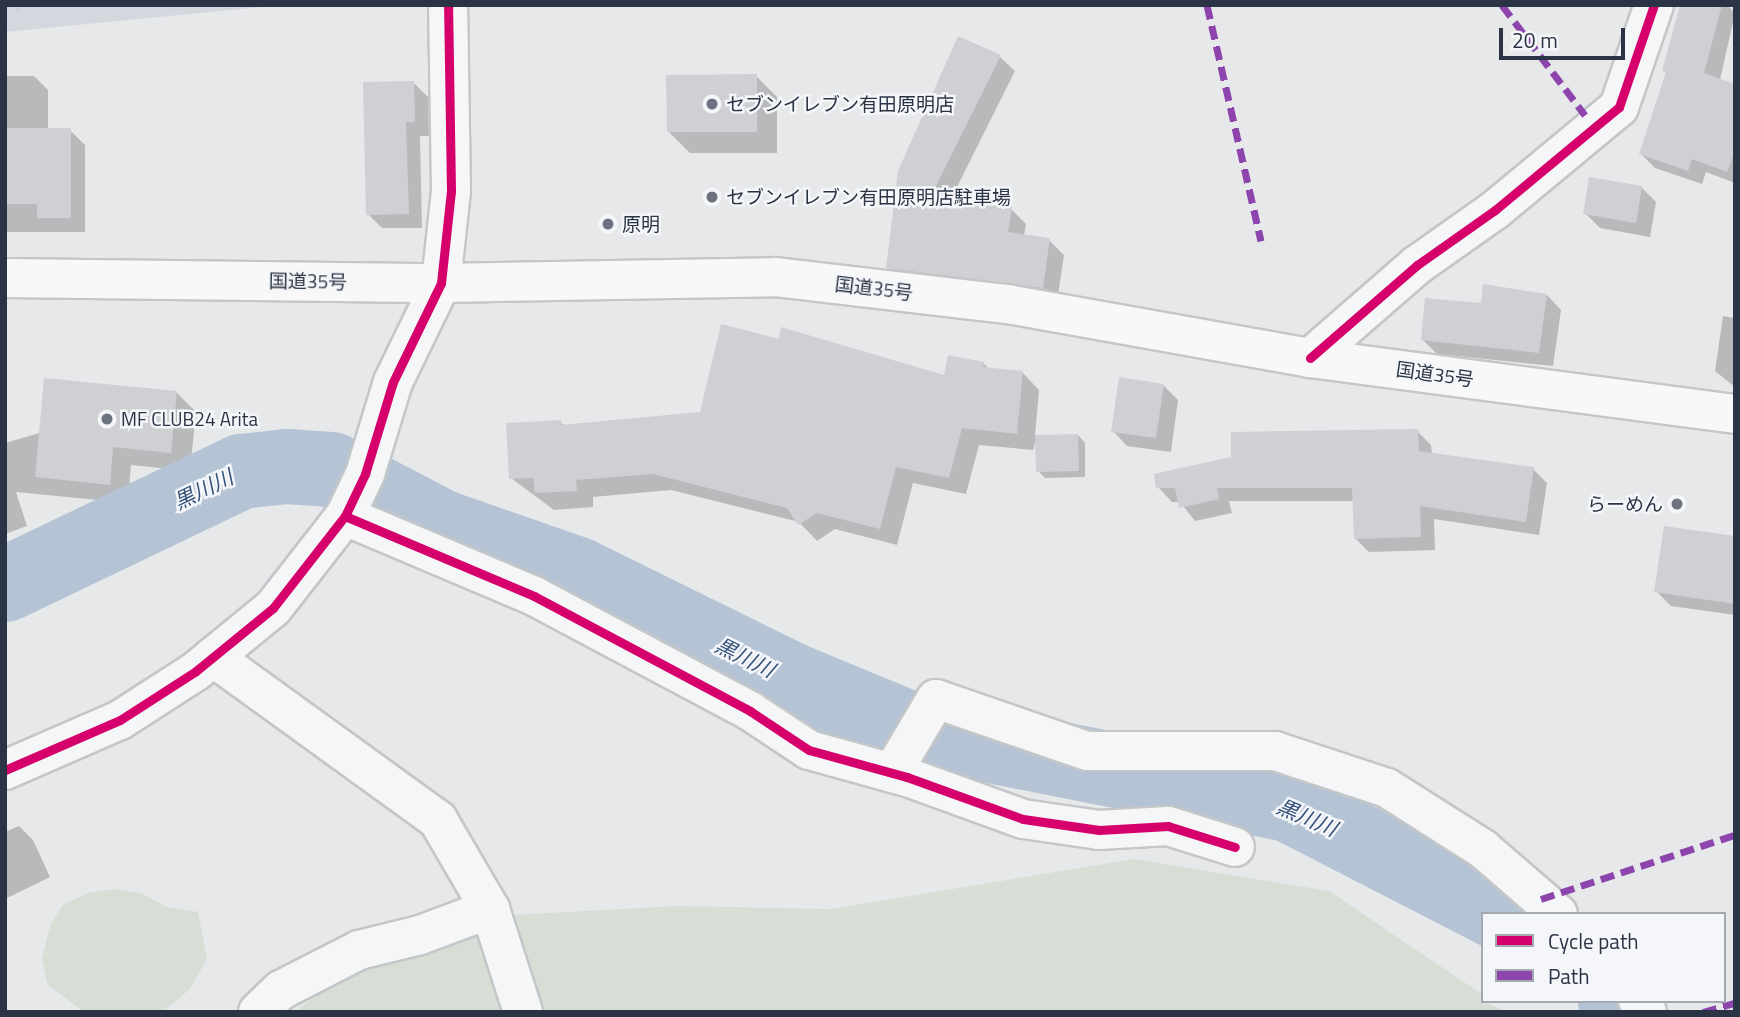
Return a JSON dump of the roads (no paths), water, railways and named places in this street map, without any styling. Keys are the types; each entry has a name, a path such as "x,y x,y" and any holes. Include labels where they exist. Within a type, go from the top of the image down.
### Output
{"highway":[{"name":"国道35号","path":"5,278 440,283 776,277 1007,304 1310,358 1735,414"}],"street":[{"path":"1310,358 1417,265 1495,210 1619,107 1654,5"},
{"path":"5,770 120,720 213,657 273,608 345,516 365,474 393,382 440,283 451,191 448,10"},
{"path":"345,516 534,596 750,711 809,750 892,771 1023,819 1100,830 1168,827 1236,847"},
{"path":"213,657 438,820 490,909 523,1012"},
{"path":"892,771 936,699 1087,751 1275,751 1387,788 1483,849 1556,912"},
{"path":"258,1012 281,990 359,950 420,935 490,909"}],"waterway":[{"name":"黒川川","path":"5,584 241,471 286,466 331,469 442,527 577,574 790,679 914,730 1288,804 1498,912"},
{"name":"黒川川","path":"1617,1003 1624,1012"}],"railway":[{"path":"5,8 40,5"}],"place":[{"name":"セブンイレブン有田原明店","path":"712,104"},
{"name":"セブンイレブン有田原明店駐車場","path":"712,197"},
{"name":"原明","path":"608,224"},
{"name":"MF CLUB24 Arita","path":"107,419"},
{"name":"らーめん","path":"1677,504"}]}
